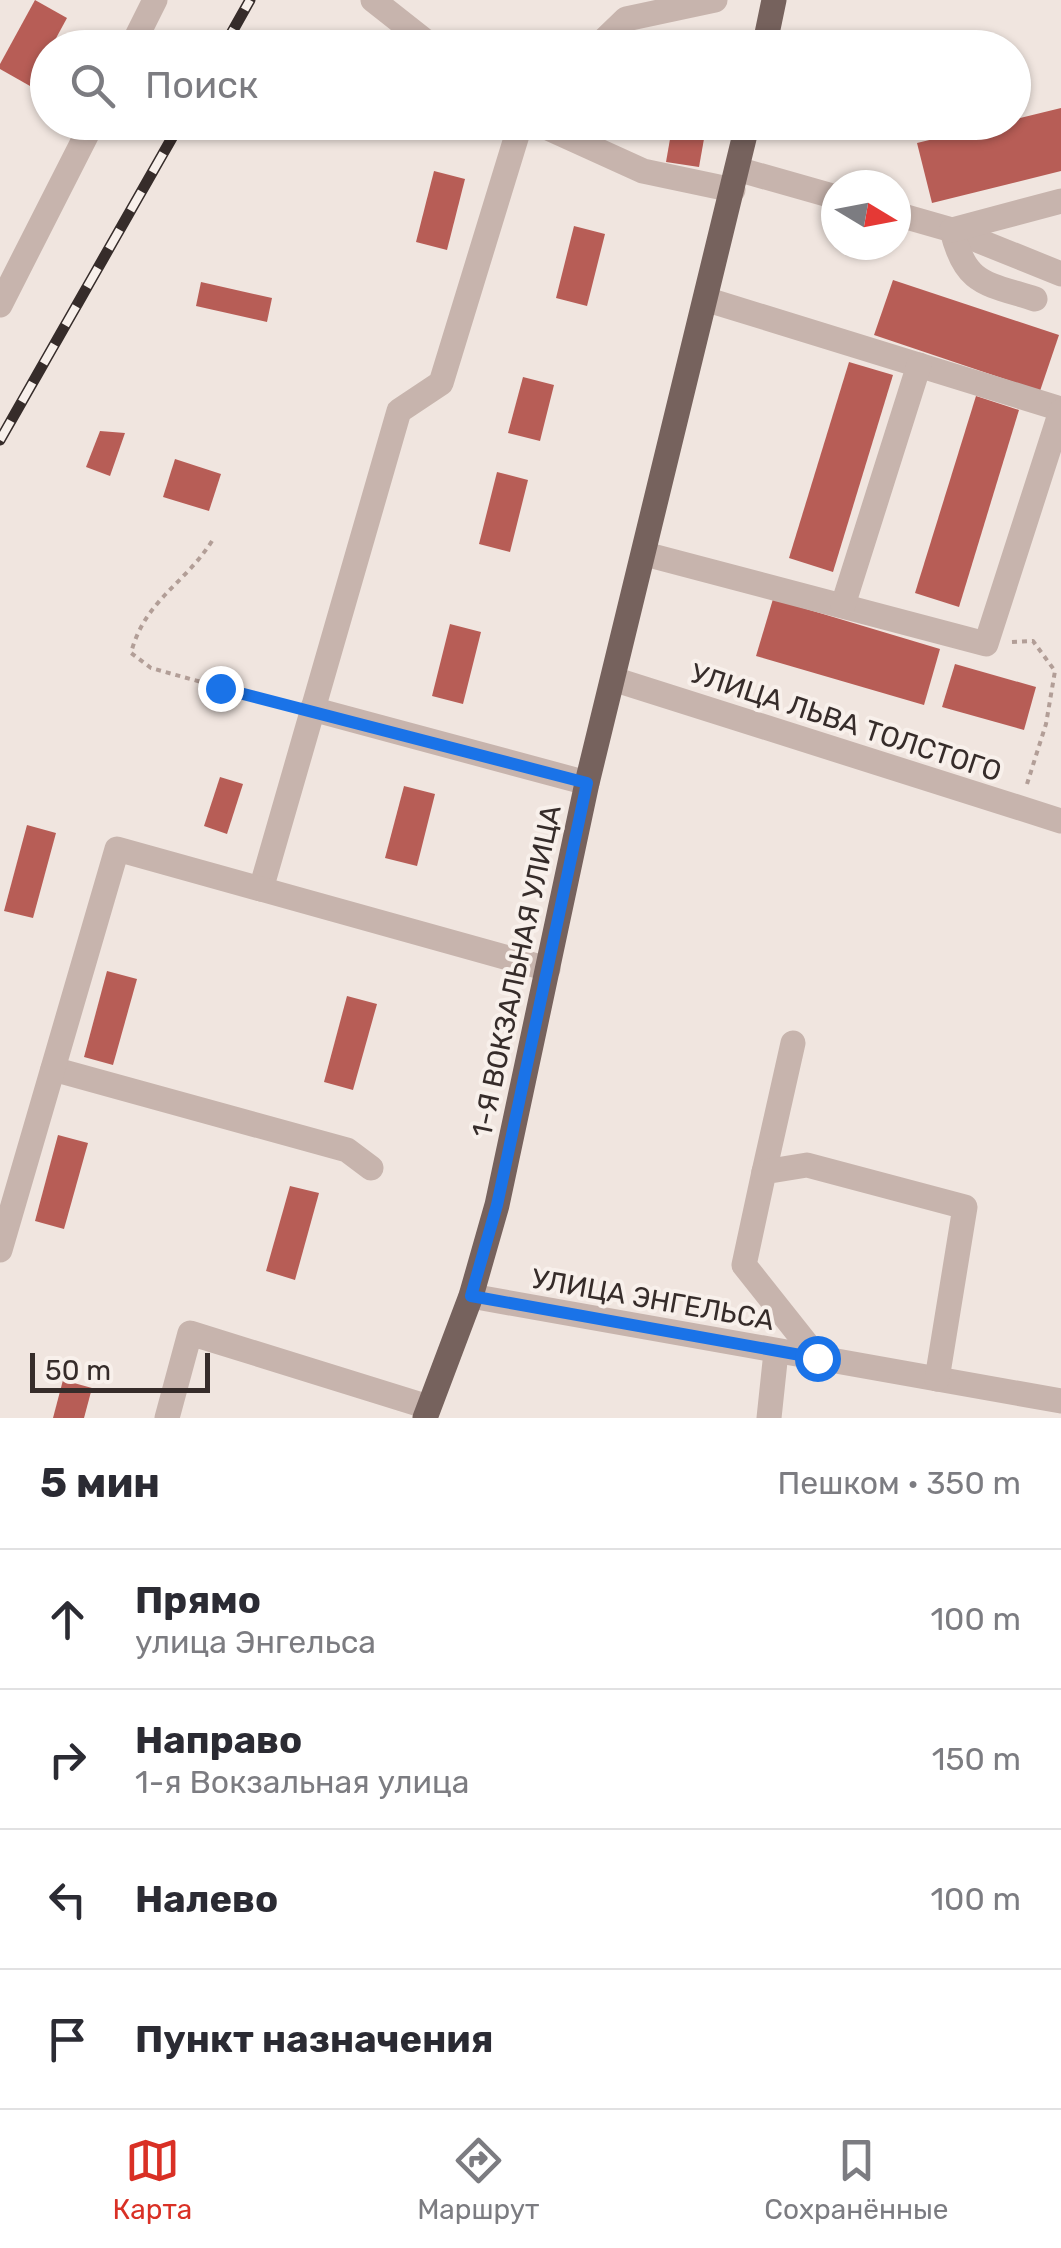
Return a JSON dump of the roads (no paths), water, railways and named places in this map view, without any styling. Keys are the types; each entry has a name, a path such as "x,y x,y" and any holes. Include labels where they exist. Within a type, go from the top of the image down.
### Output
{"main road":[{"path":"768,30 774,0"},
{"name":"1-Я ВОКЗАЛЬНАЯ УЛИЦА","path":"427,1413 471,1296 497,1205 587,783 708,300 744,140"}],"street":[{"path":"373,0 411,30"},
{"path":"615,30 626,19 715,0"},
{"path":"138,30 148,2"},
{"path":"0,305 84,140"},
{"path":"260,888 400,411 441,384 516,140"},
{"path":"576,140 643,170 821,194"},
{"path":"952,230 1061,201"},
{"path":"911,218 952,230 1061,274"},
{"path":"952,230 959,259 977,280 1035,299"},
{"path":"645,554 986,644 1061,410 708,300"},
{"path":"843,605 919,365"},
{"name":"УЛИЦА ЛЬВА ТОЛСТОГО","path":"613,679 1061,821"},
{"path":"312,709 587,783"},
{"path":"0,1250 117,849 548,968"},
{"path":"793,1043 744,1265 817,1358"},
{"path":"53,1069 347,1150 372,1168"},
{"path":"764,1172 806,1165 965,1207 938,1379"},
{"name":"УЛИЦА ЭНГЕЛЬСА","path":"471,1296 1061,1401"},
{"path":"167,1418 190,1333 427,1413"},
{"path":"770,1418 776,1352"}],"railway":[{"path":"233,30 250,0"},
{"path":"0,440 171,140"}]}
